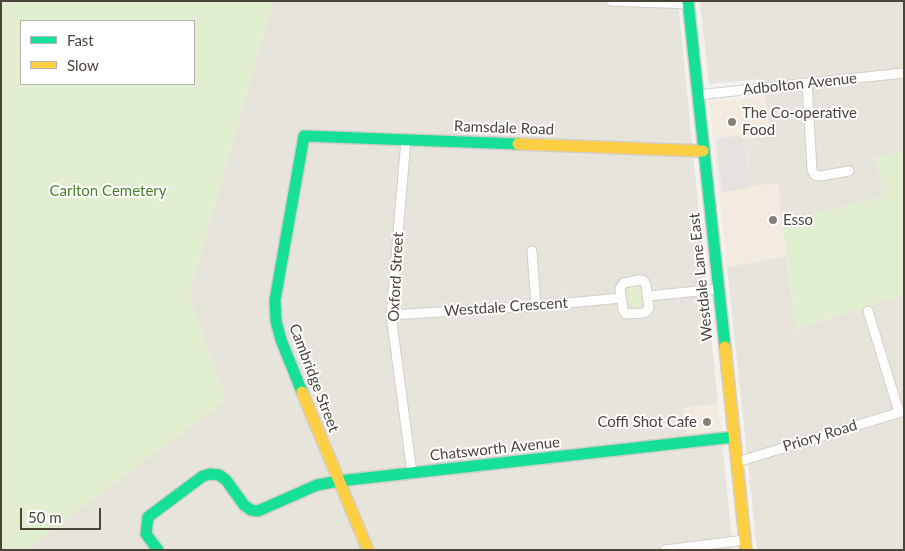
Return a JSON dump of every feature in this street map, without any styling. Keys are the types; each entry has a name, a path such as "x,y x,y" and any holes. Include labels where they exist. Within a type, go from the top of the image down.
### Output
{"street":[{"path":"611,1 688,3"},
{"name":"Westdale Lane East","path":"688,3 745,545"},
{"name":"Adbolton Avenue","path":"697,95 904,73"},
{"path":"807,82 812,170 815,175 820,176 850,171"},
{"name":"Ramsdale Road","path":"304,136 703,151"},
{"name":"Cambridge Street","path":"304,136 275,300 276,321 282,340 368,550"},
{"name":"Oxford Street","path":"406,140 391,315 412,473"},
{"path":"532,251 536,306"},
{"path":"644,281 649,308 646,312 626,314 620,298 620,288 624,283 644,281"},
{"path":"648,296 718,289"},
{"name":"Westdale Crescent","path":"391,315 536,306 620,298"},
{"path":"868,311 901,411"},
{"name":"Priory Road","path":"737,462 901,411"},
{"name":"Chatsworth Avenue","path":"158,550 146,534 148,517 203,476 210,474 220,475 226,480 244,505 250,510 258,511 317,485 339,481 734,437"},
{"path":"664,550 745,545"}],"shaded area":[{"path":"273,1 678,1 718,404 683,408 686,434 721,430 733,550 25,550 226,400 189,295"},
{"path":"700,1 904,1 904,151 875,157 884,196 782,222 778,183 751,187 746,139 770,136 762,79 709,84"},
{"path":"765,96 770,136 746,140 751,186 778,183 786,256 727,267 709,102"},
{"path":"745,135 751,188 722,192 716,139"},
{"path":"786,256 796,329 904,295 904,550 757,550 727,267"},
{"path":"718,404 721,430 686,434 683,408"}],"green space":[{"name":"Carlton Cemetery","path":"1,1 273,1 189,295 226,400 25,550 1,550"},
{"path":"904,151 904,295 796,329 782,222 884,196 875,157"},
{"path":"637,285 642,288 645,302 641,306 633,308 628,303 626,291 629,287"}],"traffic: fast":[{"path":"688,1 725,347"},
{"path":"302,392 281,340 276,321 275,300 304,136 518,144"},
{"path":"158,550 146,534 148,517 203,476 210,474 219,475 226,480 244,505 251,510 258,511 317,485 339,481 734,437"}],"traffic: slow":[{"path":"518,144 703,151"},
{"path":"725,347 746,550"},
{"path":"302,392 368,550"}],"place":[{"name":"The Co-operative Food","path":"732,122"},
{"name":"Esso","path":"773,220"},
{"name":"Coffi Shot Cafe","path":"707,422"}]}
